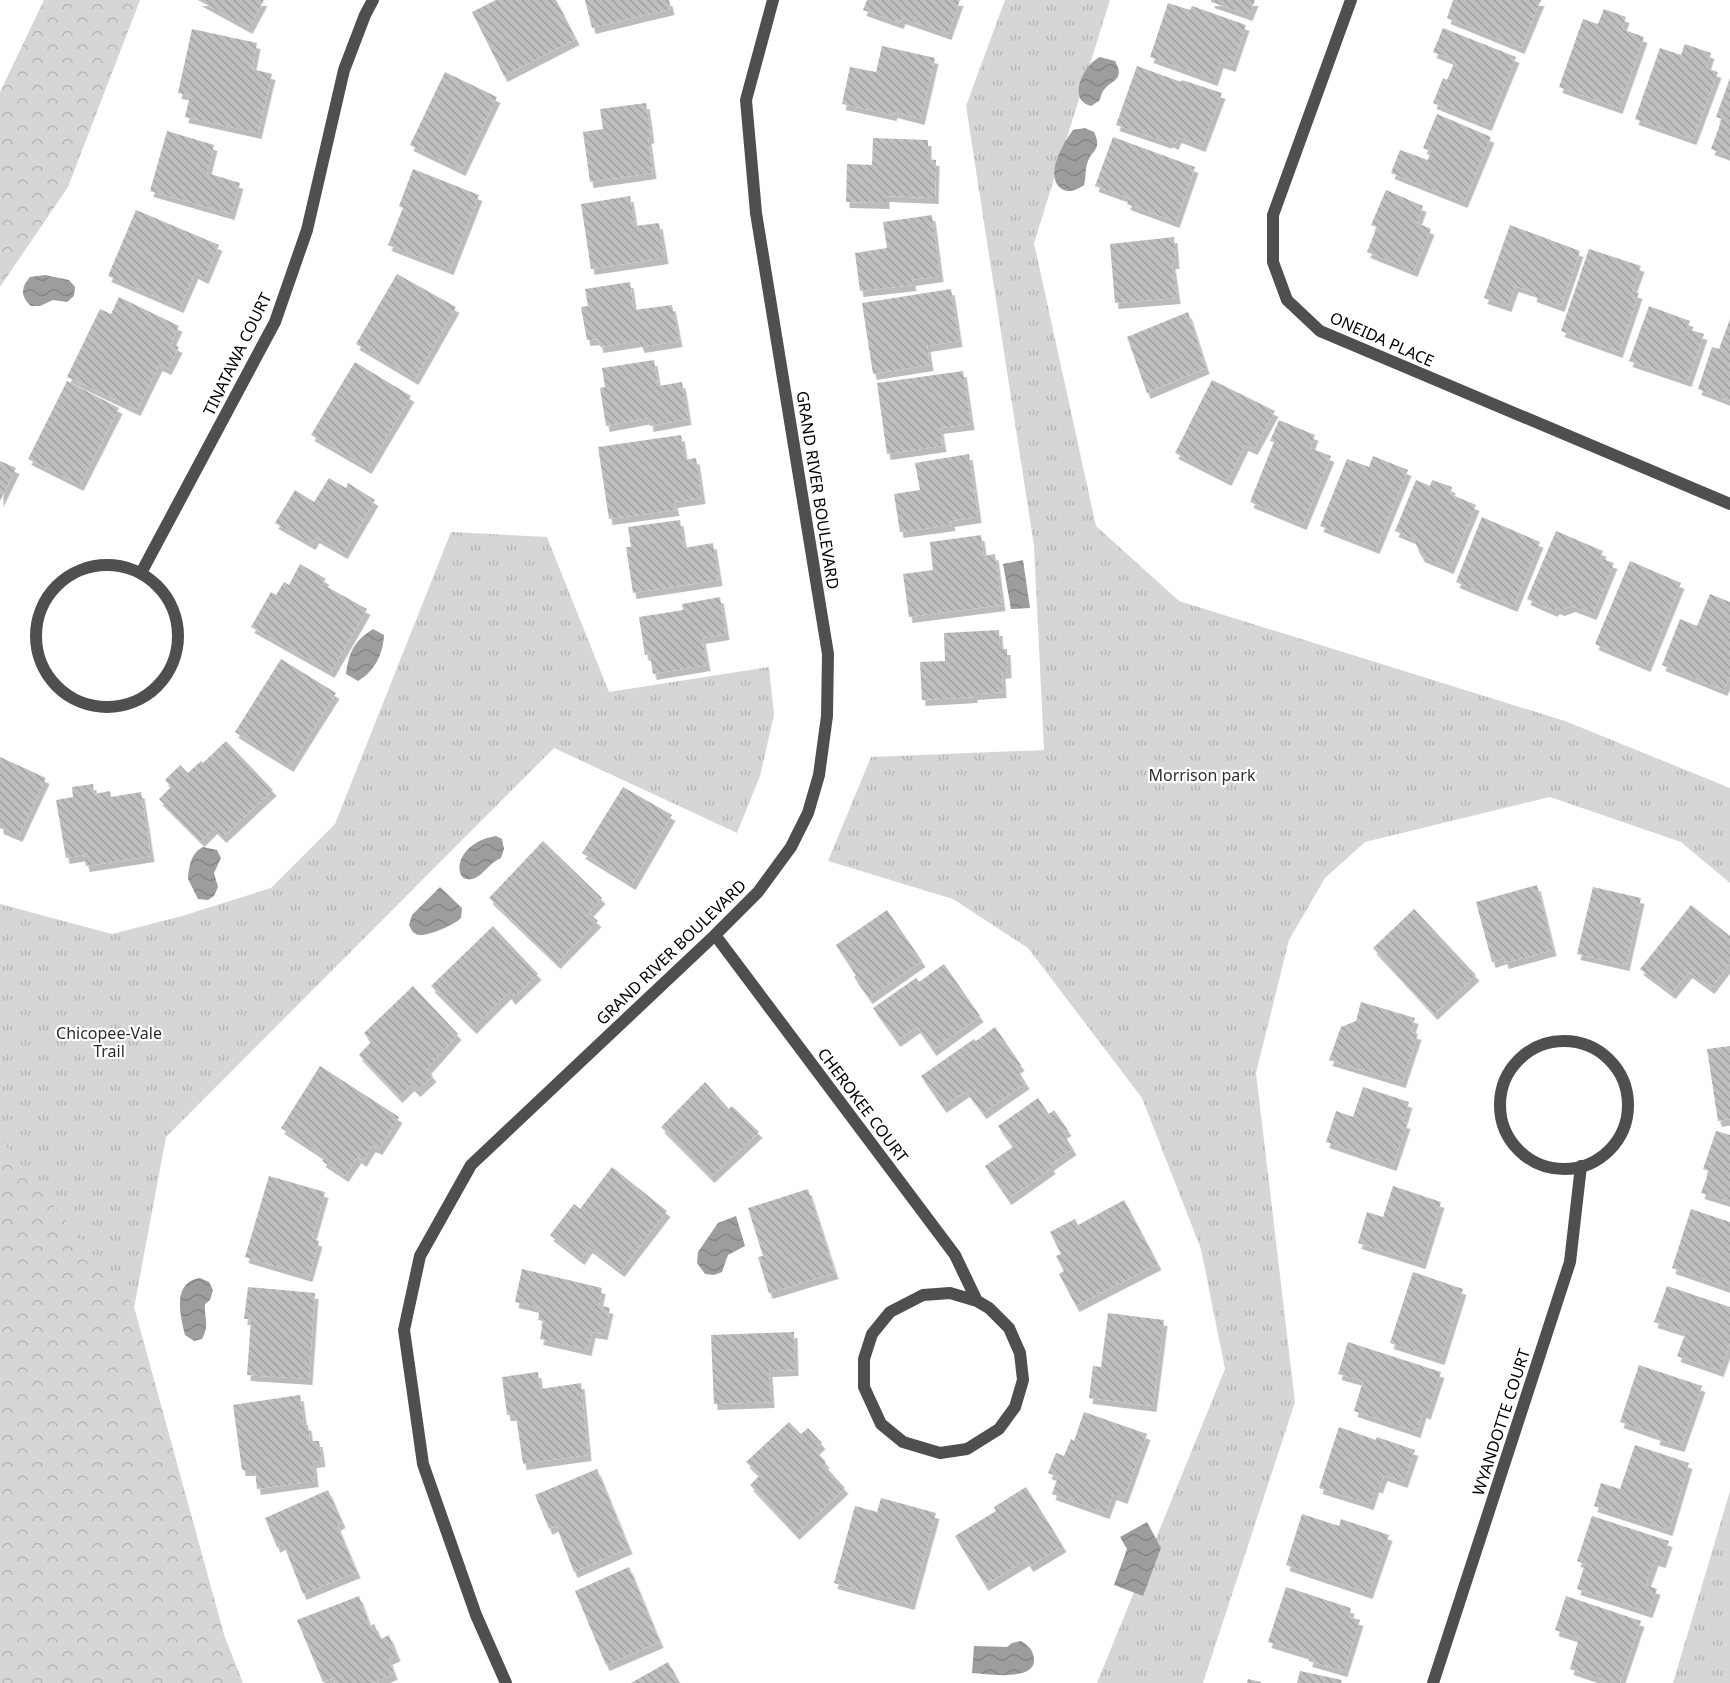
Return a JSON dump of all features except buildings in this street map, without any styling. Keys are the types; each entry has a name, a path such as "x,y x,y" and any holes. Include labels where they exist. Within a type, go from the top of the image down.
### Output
{"street":[{"name":"TINATAWA COURT","path":"141,573 275,322 307,230 344,70 365,15 374,0"},
{"name":"GRAND RIVER BOULEVARD","path":"506,1683 476,1615 423,1464 404,1330 420,1256 471,1165 758,892 791,847 808,813 819,775 827,716 828,654 756,213 747,100 773,0"},
{"name":"ONEIDA PLACE","path":"1350,0 1273,215 1273,262 1287,300 1320,332 1730,504"},
{"path":"117,565 141,573 154,582 170,601 177,624 177,649 172,666 158,686 138,700 113,707 88,705 65,694 48,676 36,642 38,617 46,599 62,580 84,568 117,565"},
{"name":"CHEROKEE COURT","path":"715,935 955,1255 977,1301 989,1308 1009,1328 1020,1353 1023,1380 1015,1407 999,1430 967,1449 940,1453 903,1442 881,1424 864,1387 864,1359 872,1334 890,1312 922,1295 950,1293 977,1301"},
{"path":"1579,1042 1600,1051 1616,1067 1628,1096 1627,1118 1617,1141 1601,1157 1581,1167 1559,1169 1533,1161 1516,1147 1504,1128 1500,1095 1507,1074 1521,1056 1545,1043 1579,1042"},
{"name":"WYANDOTTE COURT","path":"1433,1683 1570,1262 1581,1167"}],"green space":[{"path":"44,0 140,0 68,187 0,287 0,92"},
{"name":"Morrison park","path":"1005,0 1110,0 1034,243 1096,526 1179,601 1565,721 1730,788 1730,883 1681,842 1550,797 1365,842 1325,878 1289,940 1256,1073 1295,1402 1203,1683 1097,1683 1225,1369 1201,1249 1142,1098 1028,948 953,899 828,861 871,757 1044,750 1034,546 966,106"},
{"name":"Chicopee-Vale Trail","path":"451,532 547,537 609,692 769,667 774,715 760,776 737,833 554,748 166,1137 134,1308 224,1635 243,1683 0,1683 0,904 112,934 182,916 271,888 335,824"},
{"path":"0,1138 134,1307 224,1635 241,1683 0,1683"},
{"path":"1730,1491 1730,1683 1673,1683"}],"water":[{"path":"1100,57 1115,61 1119,72 1116,79 1103,91 1099,101 1091,106 1080,97 1080,82 1088,67"},
{"path":"1085,128 1094,132 1097,147 1087,164 1084,185 1068,191 1057,184 1054,176 1057,160 1073,130"},
{"path":"45,275 69,280 75,287 74,296 67,302 53,300 40,306 31,306 23,295 25,284 30,277"},
{"path":"1023,560 1030,608 1011,609 1003,564"},
{"path":"373,629 384,635 382,649 373,667 358,681 346,674 349,659 361,638"},
{"path":"496,836 502,839 504,849 501,858 475,878 462,877 460,863 470,847 481,840"},
{"path":"203,847 217,850 221,858 214,873 218,887 214,896 208,900 198,899 188,879 193,856"},
{"path":"440,887 462,908 461,918 435,932 415,934 409,925 412,915"},
{"path":"736,1216 745,1246 728,1255 722,1272 714,1275 705,1274 697,1263 698,1252 718,1223"},
{"path":"200,1278 209,1282 213,1290 210,1300 205,1304 204,1334 202,1339 194,1341 185,1335 180,1300 185,1286"},
{"path":"1147,1522 1161,1548 1143,1596 1114,1585 1127,1549 1120,1537"},
{"path":"1021,1641 1030,1648 1034,1659 1033,1666 1027,1671 1009,1675 972,1673 974,1646 1007,1647"}]}
